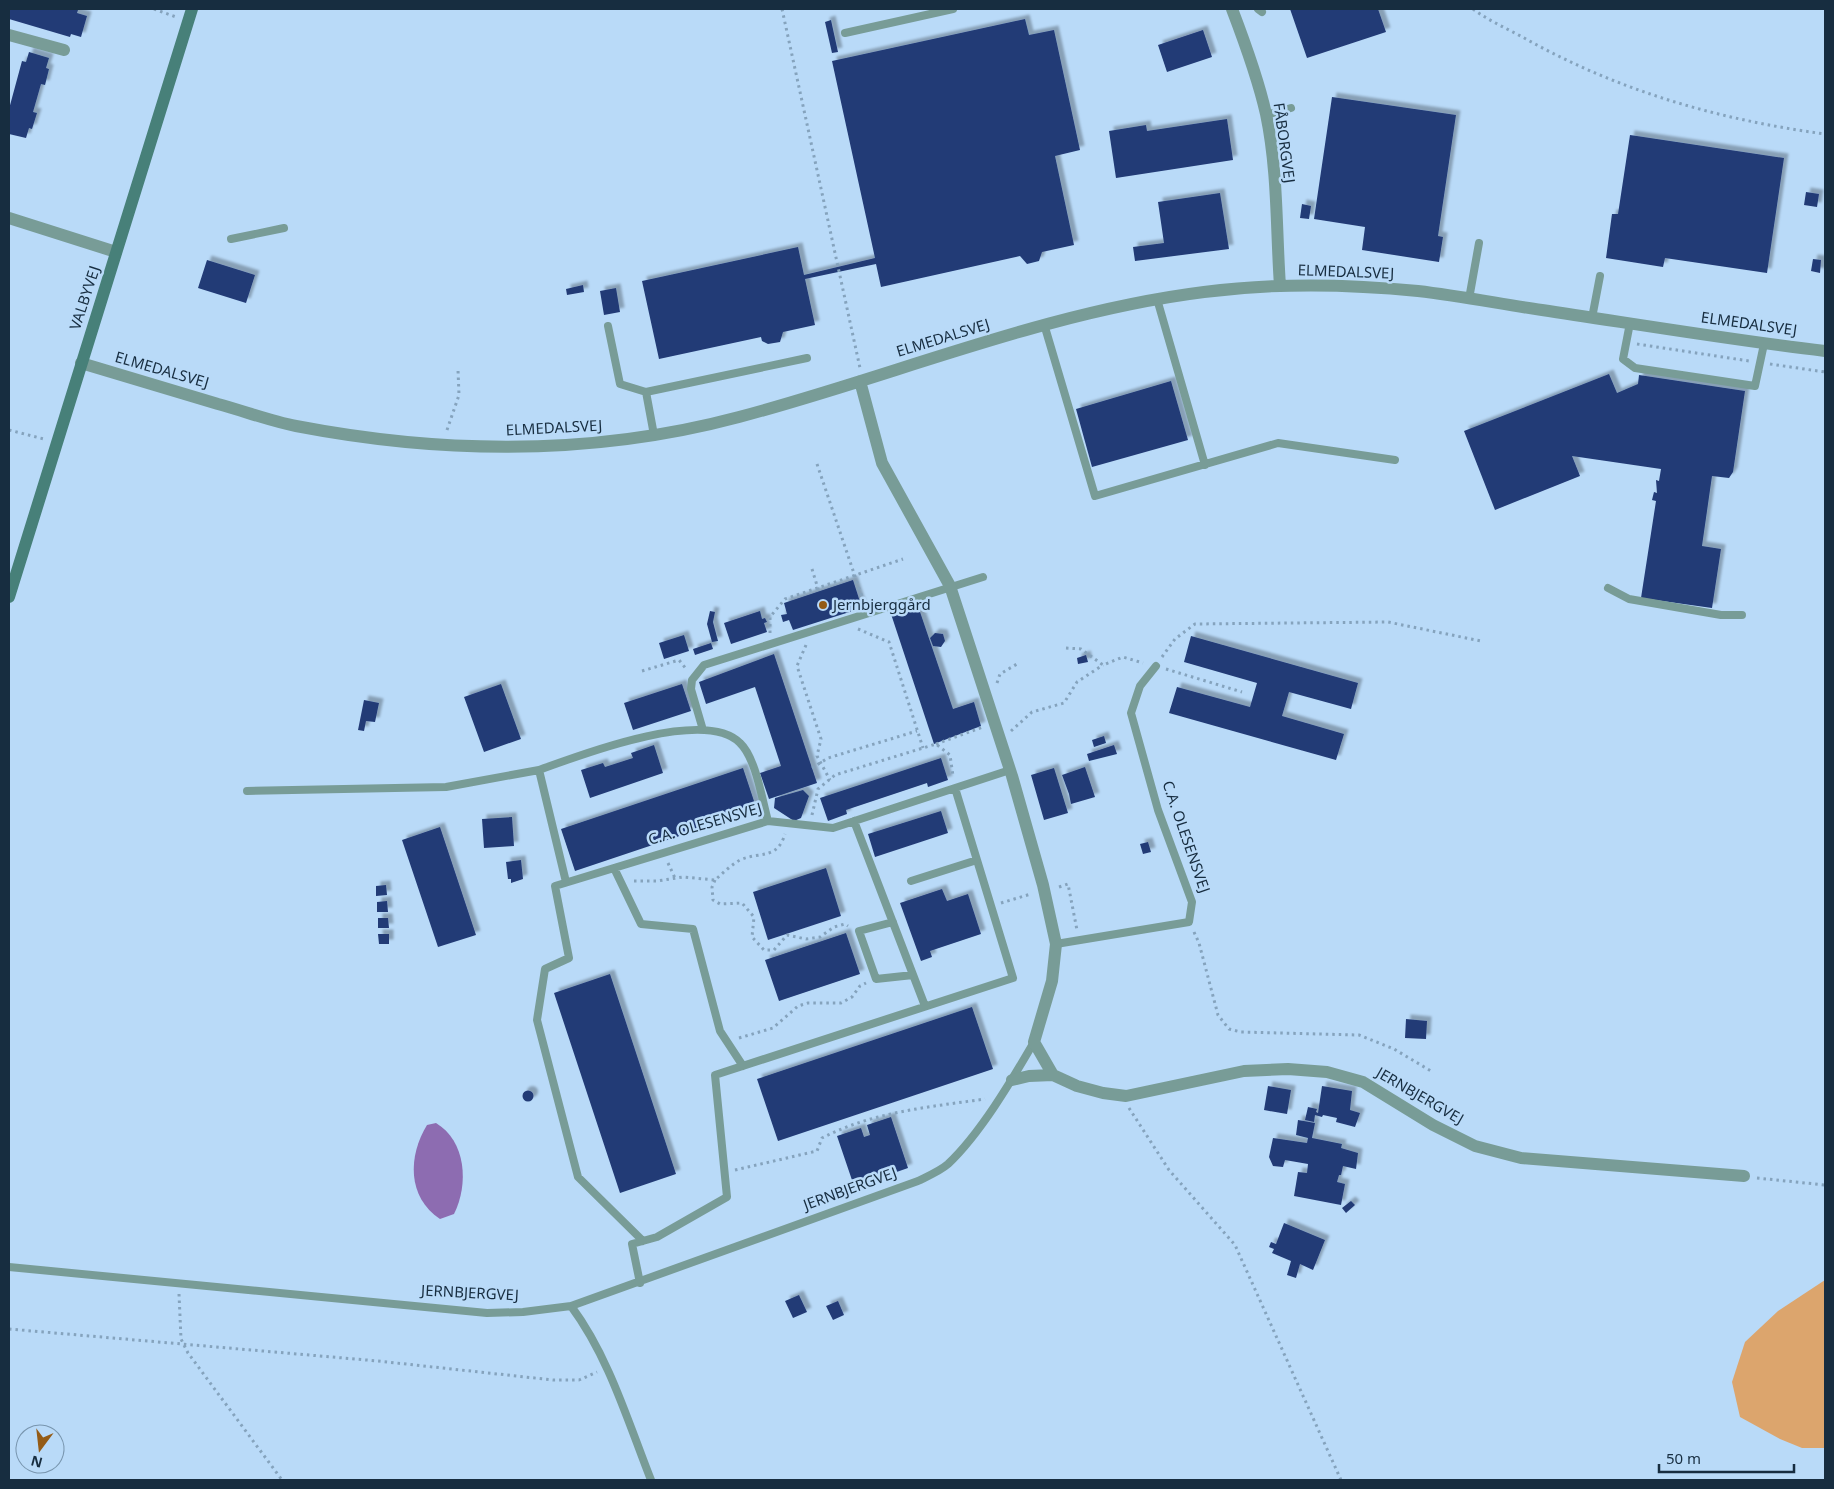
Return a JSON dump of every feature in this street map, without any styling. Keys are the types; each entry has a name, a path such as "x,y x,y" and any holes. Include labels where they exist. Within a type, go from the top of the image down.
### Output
{"street":[{"name":"FÅBORGVEJ","path":"1232,9 1252,61 1266,115 1274,171 1280,286"},
{"name":"VALBYVEJ","path":"9,597 190,15"},
{"path":"9,35 64,50"},
{"path":"9,218 116,252"},
{"name":"ELMEDALSVEJ","path":"81,363 291,425 381,440 482,448 570,446 654,435 736,418 1044,324 1116,306 1204,292 1280,286 1417,291 1764,344 1825,351"},
{"path":"860,381 882,463 950,586 1010,770 1043,885 1056,944 1052,981 1034,1042 1053,1075"},
{"name":"JERNBJERGVEJ","path":"1012,1080 1029,1076 1053,1075 1078,1086 1103,1093 1126,1096 1244,1071 1288,1069 1327,1072 1363,1082 1433,1125 1475,1146 1521,1158 1744,1176"}],"lane":[{"path":"845,33 953,9"},
{"path":"1266,115 1291,108"},
{"path":"231,239 284,228"},
{"path":"1469,299 1479,243"},
{"path":"1592,318 1600,276"},
{"path":"1157,299 1205,465"},
{"path":"1630,323 1623,359 1635,368 1755,386 1764,344"},
{"path":"1044,324 1095,496 1278,443 1395,460"},
{"path":"608,326 620,384 646,392 807,358"},
{"path":"646,392 654,435"},
{"path":"703,730 691,689 692,680 704,665 950,586 983,578"},
{"path":"1608,588 1629,599 1721,615 1742,615"},
{"name":"C.A. OLESENSVEJ","path":"1156,666 1140,686 1131,713 1158,810 1192,902 1189,922"},
{"path":"247,791 446,787 539,770 646,735 682,730 703,730 728,734 741,743 752,763 768,822"},
{"path":"539,770 566,882"},
{"name":"C.A. OLESENSVEJ","path":"643,1241 578,1178 536,1020 545,970 569,958 554,886 768,822 833,828 1010,770"},
{"path":"640,1283 632,1244 657,1238 727,1197 715,1075 1013,978 955,788"},
{"path":"854,821 925,1006"},
{"path":"912,881 977,860"},
{"path":"614,868 641,924 693,929 720,1031 742,1066"},
{"path":"893,922 859,931 876,979 913,975"},
{"path":"1056,944 1189,922"},
{"name":"JERNBJERGVEJ","path":"9,1267 487,1313 523,1312 571,1306 640,1283 918,1181 946,1165 964,1147 1012,1080 1034,1042"},
{"path":"571,1306 586,1326 606,1368 651,1480"}],"path":[{"path":"154,9 190,15"},
{"path":"782,9 860,366 860,381"},
{"path":"1472,9 1554,54 1635,90 1704,112 1772,127 1825,134"},
{"path":"1626,343 1825,372"},
{"path":"442,445 459,395 458,370"},
{"path":"9,430 57,443"},
{"path":"817,464 867,613"},
{"path":"770,644 770,617 785,599 818,590 904,559"},
{"path":"812,569 818,590"},
{"path":"851,618 853,626 889,642 923,748"},
{"path":"1156,666 1175,639 1195,624 1388,622 1481,641"},
{"path":"805,633 808,641 796,666 821,739 816,756 830,780"},
{"path":"642,671 679,660 684,668 696,675"},
{"path":"1000,740 1032,712 1064,702 1077,682 1103,666"},
{"path":"812,768 820,762 917,731"},
{"path":"809,826 818,790 835,775 936,744 950,755 955,788"},
{"path":"788,824 783,841 773,853 740,861 715,880 712,887 713,900 720,904 742,903 754,917 752,938 764,950 774,950 788,936 806,939 820,937 834,927 845,924 859,931"},
{"path":"622,885 632,881 657,881 683,877 715,880"},
{"path":"1068,884 1079,940"},
{"path":"1189,922 1200,943 1218,1015 1229,1029 1241,1032 1358,1036 1394,1049 1431,1071"},
{"path":"728,1043 750,1033 773,1028 798,1006 808,1002 841,1002 852,997 860,986 876,979"},
{"path":"725,1172 817,1151 822,1138 846,1125 902,1111 1000,1096"},
{"path":"1126,1096 1131,1113 1169,1170 1235,1245 1341,1480"},
{"path":"1744,1176 1825,1186"},
{"path":"179,1283 181,1339 183,1343 282,1480"},
{"path":"9,1329 183,1343 553,1380 579,1380 606,1368"}],"shaded area":[{"path":"436,1123 454,1141 462,1164 463,1177 462,1190 454,1214 440,1219 429,1210 421,1199 416,1188 414,1175 416,1150 421,1137 427,1125"},
{"path":"1825,1280 1825,1448 1802,1448 1780,1439 1740,1417 1732,1382 1745,1342 1778,1311"}],"building":[{"path":"9,9 73,9 78,10 77,13 87,16 81,37 71,34 70,37 9,19"},
{"path":"1290,9 1378,9 1386,32 1307,58"},
{"path":"1025,19 1029,35 1054,30 1080,150 1055,156 1074,245 1042,252 1039,261 1027,264 1020,256 881,287 876,264 805,279 815,325 783,332 780,342 768,344 762,341 761,337 659,359 642,281 798,247 804,275 875,258 832,61"},
{"path":"831,20 838,52 832,53 825,22"},
{"path":"1203,30 1212,57 1167,72 1158,45"},
{"path":"29,52 49,58 46,68 49,69 45,85 41,84 33,112 37,113 32,129 29,128 26,138 9,134 9,109 22,61 26,62"},
{"path":"1332,97 1456,115 1438,236 1443,237 1439,262 1362,250 1365,227 1314,219"},
{"path":"1227,119 1233,160 1116,178 1109,131 1146,125 1147,131"},
{"path":"1630,135 1784,158 1767,273 1665,258 1663,267 1606,258 1612,214 1618,214"},
{"path":"1806,192 1819,194 1817,207 1804,205"},
{"path":"1220,193 1229,249 1135,261 1133,247 1164,243 1158,202"},
{"path":"1302,204 1311,206 1309,219 1300,218"},
{"path":"1813,259 1821,260 1820,273 1811,271"},
{"path":"207,260 255,275 246,303 198,288"},
{"path":"583,285 584,292 567,295 566,289"},
{"path":"616,288 620,312 604,315 600,291"},
{"path":"1609,374 1617,393 1638,384 1639,375 1745,391 1733,472 1729,478 1712,476 1702,546 1721,549 1712,608 1641,598 1656,501 1652,500 1654,492 1657,493 1656,480 1659,481 1661,469 1572,456 1580,476 1495,510 1464,431"},
{"path":"1171,381 1188,440 1092,467 1076,409"},
{"name":"Jernbjerggård","path":"853,580 862,608 793,630 789,620 783,622 781,615 787,614 784,603"},
{"path":"918,606 953,709 974,702 981,726 934,744 891,614"},
{"path":"710,611 715,612 713,622 718,641 712,642 707,624"},
{"path":"760,611 762,619 765,618 767,622 764,623 767,632 731,644 724,623"},
{"path":"935,633 943,634 945,641 941,647 933,646 930,638"},
{"path":"684,635 689,651 664,659 659,643"},
{"path":"1191,636 1358,683 1351,709 1289,692 1282,716 1344,734 1336,760 1169,713 1177,687 1250,707 1257,683 1184,662"},
{"path":"711,643 713,649 695,655 693,649"},
{"path":"774,654 817,783 769,799 760,773 781,766 755,687 706,704 699,682"},
{"path":"1086,655 1088,662 1078,664 1077,658"},
{"path":"501,684 521,739 484,752 464,697"},
{"path":"682,684 691,711 633,730 624,703"},
{"path":"364,700 379,703 375,722 366,721 364,731 358,730"},
{"path":"1104,736 1106,743 1094,747 1092,740"},
{"path":"654,745 663,773 590,798 581,770 603,763 605,767 633,758 631,753"},
{"path":"1114,745 1117,754 1089,761 1087,754"},
{"path":"941,758 948,780 928,787 927,783 846,810 847,814 828,821 820,798"},
{"path":"1085,767 1095,797 1071,804 1062,775"},
{"path":"743,768 757,810 575,871 561,829"},
{"path":"1054,768 1068,813 1044,820 1031,775"},
{"path":"803,790 809,796 801,818 794,821 774,808 775,798"},
{"path":"941,811 948,833 875,857 868,834"},
{"path":"512,817 514,846 484,848 482,819"},
{"path":"440,827 476,935 438,947 402,840"},
{"path":"1148,842 1151,852 1143,854 1140,844"},
{"path":"521,860 523,879 511,883 511,879 508,879 506,862"},
{"path":"826,868 841,916 768,940 753,892"},
{"path":"386,885 387,895 376,896 376,886"},
{"path":"942,889 947,901 968,894 981,934 930,951 932,957 921,961 900,903"},
{"path":"387,901 388,912 377,912 377,902"},
{"path":"378,918 388,918 389,928 378,928"},
{"path":"846,933 860,974 779,1001 765,960"},
{"path":"378,934 389,934 389,944 379,944"},
{"path":"610,974 676,1174 620,1193 554,993"},
{"path":"972,1007 993,1069 778,1141 757,1079"},
{"path":"1406,1019 1427,1021 1426,1039 1405,1038"},
{"path":"1268,1086 1291,1090 1287,1114 1264,1110"},
{"path":"1322,1086 1352,1091 1350,1110 1360,1113 1355,1127 1336,1122 1337,1118 1323,1115 1322,1117 1315,1115 1314,1122 1305,1120 1308,1107 1317,1109 1316,1112 1318,1113"},
{"path":"528,1090 534,1096 528,1102 522,1096"},
{"path":"891,1117 908,1168 888,1175 889,1177 854,1186 837,1136 861,1128 864,1137 870,1135 867,1125"},
{"path":"1298,1120 1315,1123 1312,1138 1342,1144 1341,1148 1358,1153 1356,1169 1343,1166 1341,1175 1339,1175 1337,1182 1345,1184 1341,1205 1294,1196 1298,1172 1307,1173 1308,1164 1285,1160 1283,1167 1273,1166 1269,1157 1273,1138 1307,1143 1308,1138 1296,1135"},
{"path":"1351,1201 1355,1205 1346,1213 1342,1208"},
{"path":"1284,1223 1325,1240 1313,1270 1300,1264 1296,1278 1287,1275 1291,1261 1272,1253 1274,1249 1269,1247 1271,1242 1276,1244"},
{"path":"799,1295 807,1312 793,1318 785,1301"},
{"path":"838,1301 844,1315 833,1320 826,1306"}],"place":[{"name":"Jernbjerggård","path":"823,605"}]}
